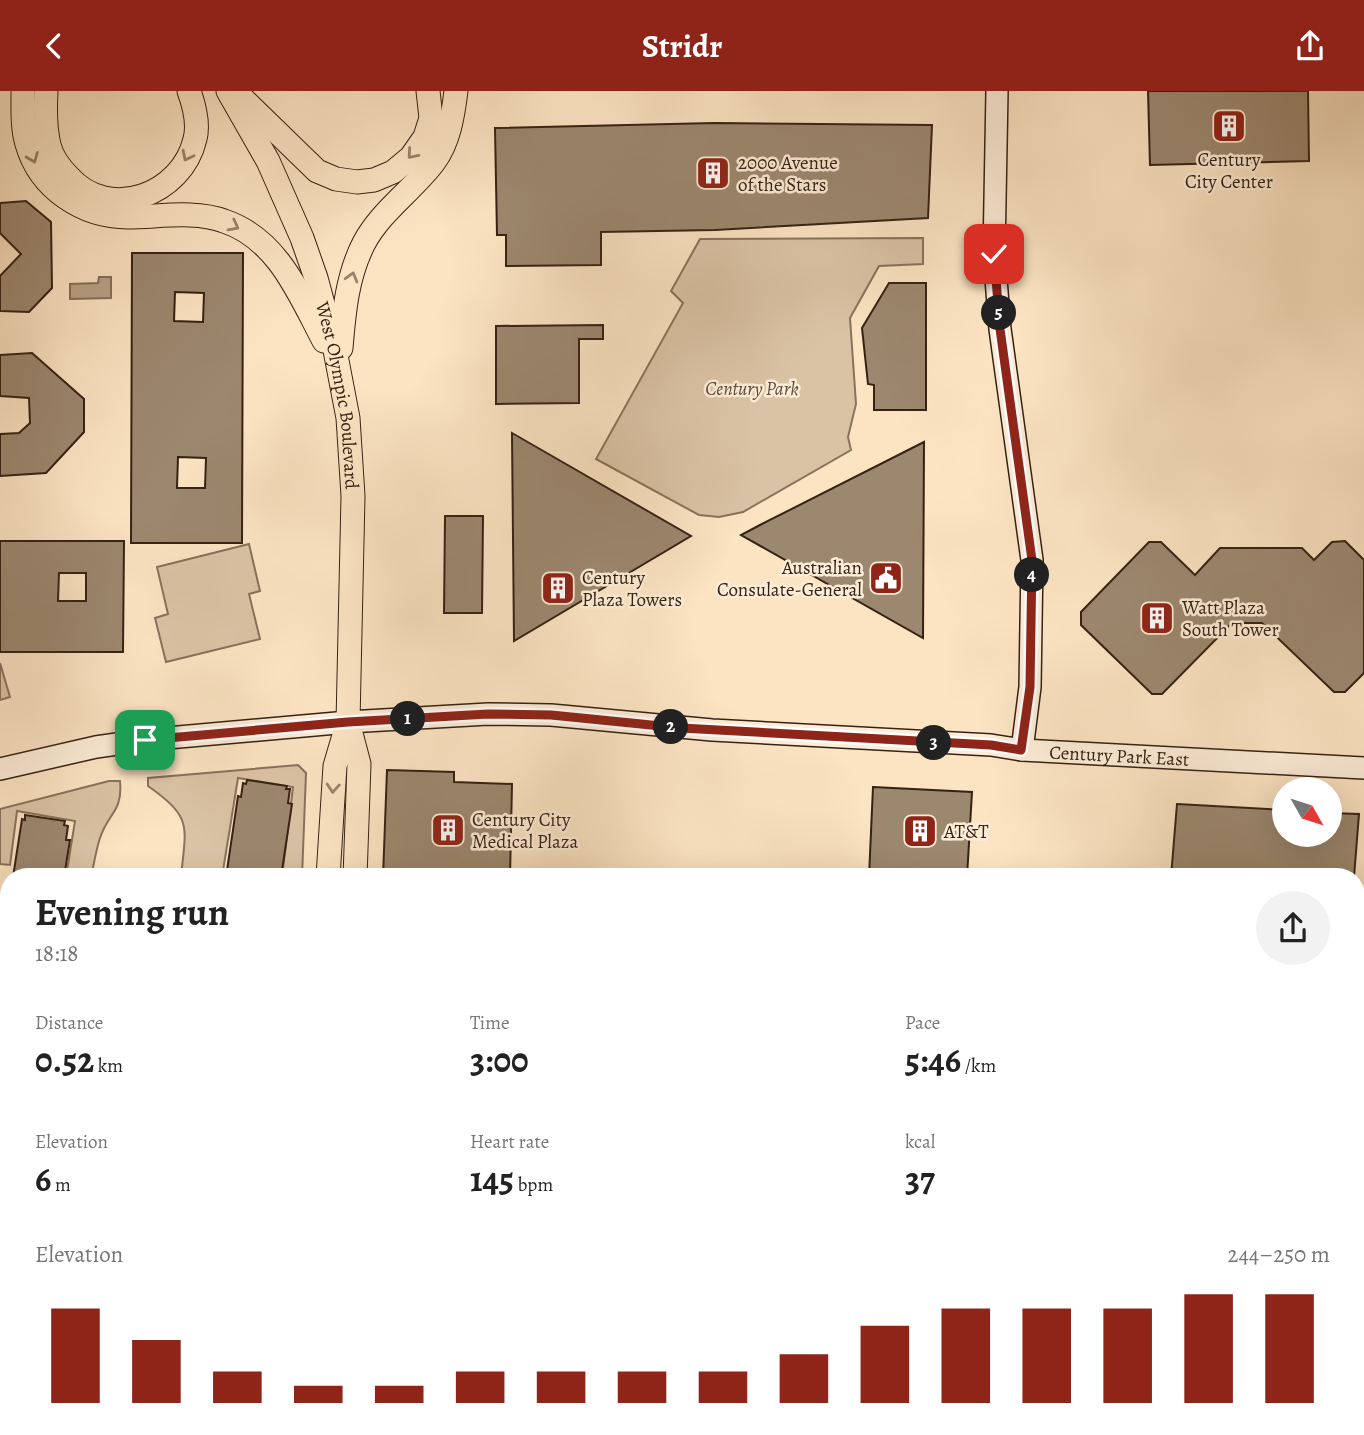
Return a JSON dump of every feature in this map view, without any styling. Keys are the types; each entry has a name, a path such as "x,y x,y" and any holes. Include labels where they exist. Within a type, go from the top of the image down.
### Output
{"main road":[{"path":"23,91 22,110 27,143 37,170 68,201 105,215 204,217 223,220 260,241 287,272 340,368"},
{"path":"46,91 46,124 49,146 55,160 74,183 90,195 105,200 125,200 147,195 164,185 179,171 196,138 195,113 189,91"},
{"name":"West Olympic Boulevard","path":"228,91 268,161 298,227 321,296 340,368 350,444 353,496 348,722 335,766 329,868"},
{"path":"234,91 307,164 336,179 357,182 374,180 393,172 411,157 425,138 437,91"},
{"path":"428,91 431,118"},
{"path":"340,368 345,306 358,256 379,221 436,160 452,119 456,91"},
{"path":"997,91 994,254 1000,329 1032,560 1030,687 1021,750"},
{"name":"Century Park East","path":"0,769 115,744 348,722 488,714 551,715 681,728 991,745 1021,750 1364,768"},
{"name":"West Olympic Boulevard","path":"348,722 359,764 355,868"}],"green space":[{"name":"Century Park","path":"923,238 923,264 879,266 850,318 856,404 848,437 851,450 743,512 719,517 699,515 596,459 683,303 671,291 700,239"},
{"path":"249,544 260,591 249,594 260,639 166,662 155,618 168,614 157,567"},
{"path":"0,663 10,697 0,700"},
{"path":"298,765 306,773 302,868 283,868 293,787 238,778 223,868 182,868 185,834 180,815 148,786 148,778"},
{"path":"109,781 120,781 117,806 103,830 93,868 67,868 75,821 17,811 10,865 0,864 0,809"}],"shaded area":[{"path":"99,277 111,277 111,298 70,299 70,284 98,283"}],"building":[{"name":"Century City Center","path":"1148,91 1308,91 1309,161 1150,165"},
{"name":"2000 Avenue of the Stars","path":"714,123 932,125 928,218 715,230 601,232 601,265 506,266 506,235 497,235 495,128"},
{"path":"26,201 51,222 52,288 29,312 0,311 0,276 21,254 0,233 0,203"},
{"path":"132,253 243,253 242,543 131,543","holes":["175,292 204,293 203,322 174,321","178,457 206,458 205,488 177,488"]},
{"path":"889,283 926,283 926,410 874,410 874,385 868,384 862,328"},
{"path":"603,325 603,339 579,339 579,403 496,404 496,326"},
{"path":"32,353 84,399 84,432 46,473 0,476 0,434 19,433 30,423 29,398 0,396 0,355"},
{"name":"Century Plaza Towers","path":"512,433 691,536 514,641"},
{"path":"924,442 923,638 741,535 760,525"},
{"path":"445,516 483,516 482,613 444,613"},
{"path":"0,541 124,541 123,652 0,652","holes":["59,573 86,573 86,601 58,601"]},
{"path":"1345,541 1364,560 1364,673 1345,692 1334,692 1262,623 1232,623 1162,694 1152,694 1081,625 1081,612 1149,542 1161,542 1195,575 1220,548 1302,548 1314,560 1332,542"},
{"name":"Century City Medical Plaza","path":"387,770 454,772 454,782 512,784 510,868 383,868"},
{"path":"247,780 287,786 286,789 290,789 288,803 292,804 282,868 227,868 238,796 241,797 243,783 246,784"},
{"name":"AT&T","path":"873,787 972,792 968,868 869,868"},
{"path":"1177,804 1272,809 1272,847 1342,847 1342,813 1359,814 1355,868 1172,868"},
{"path":"25,815 65,821 64,825 68,826 66,840 70,840 65,868 14,868 22,819 25,820"}],"place":[{"name":"Century City Center","path":"1229,126"},
{"name":"2000 Avenue of the Stars","path":"713,173"},
{"name":"Australian Consulate-General","path":"886,578"},
{"name":"Century Plaza Towers","path":"558,588"},
{"name":"Watt Plaza South Tower","path":"1157,618"},
{"name":"Century City Medical Plaza","path":"448,830"},
{"name":"AT&T","path":"920,831"}],"route":[{"path":"145,740 348,722 488,714 551,715 681,728 991,745 1021,750 1030,687 1032,560 1000,329 994,254"}]}
